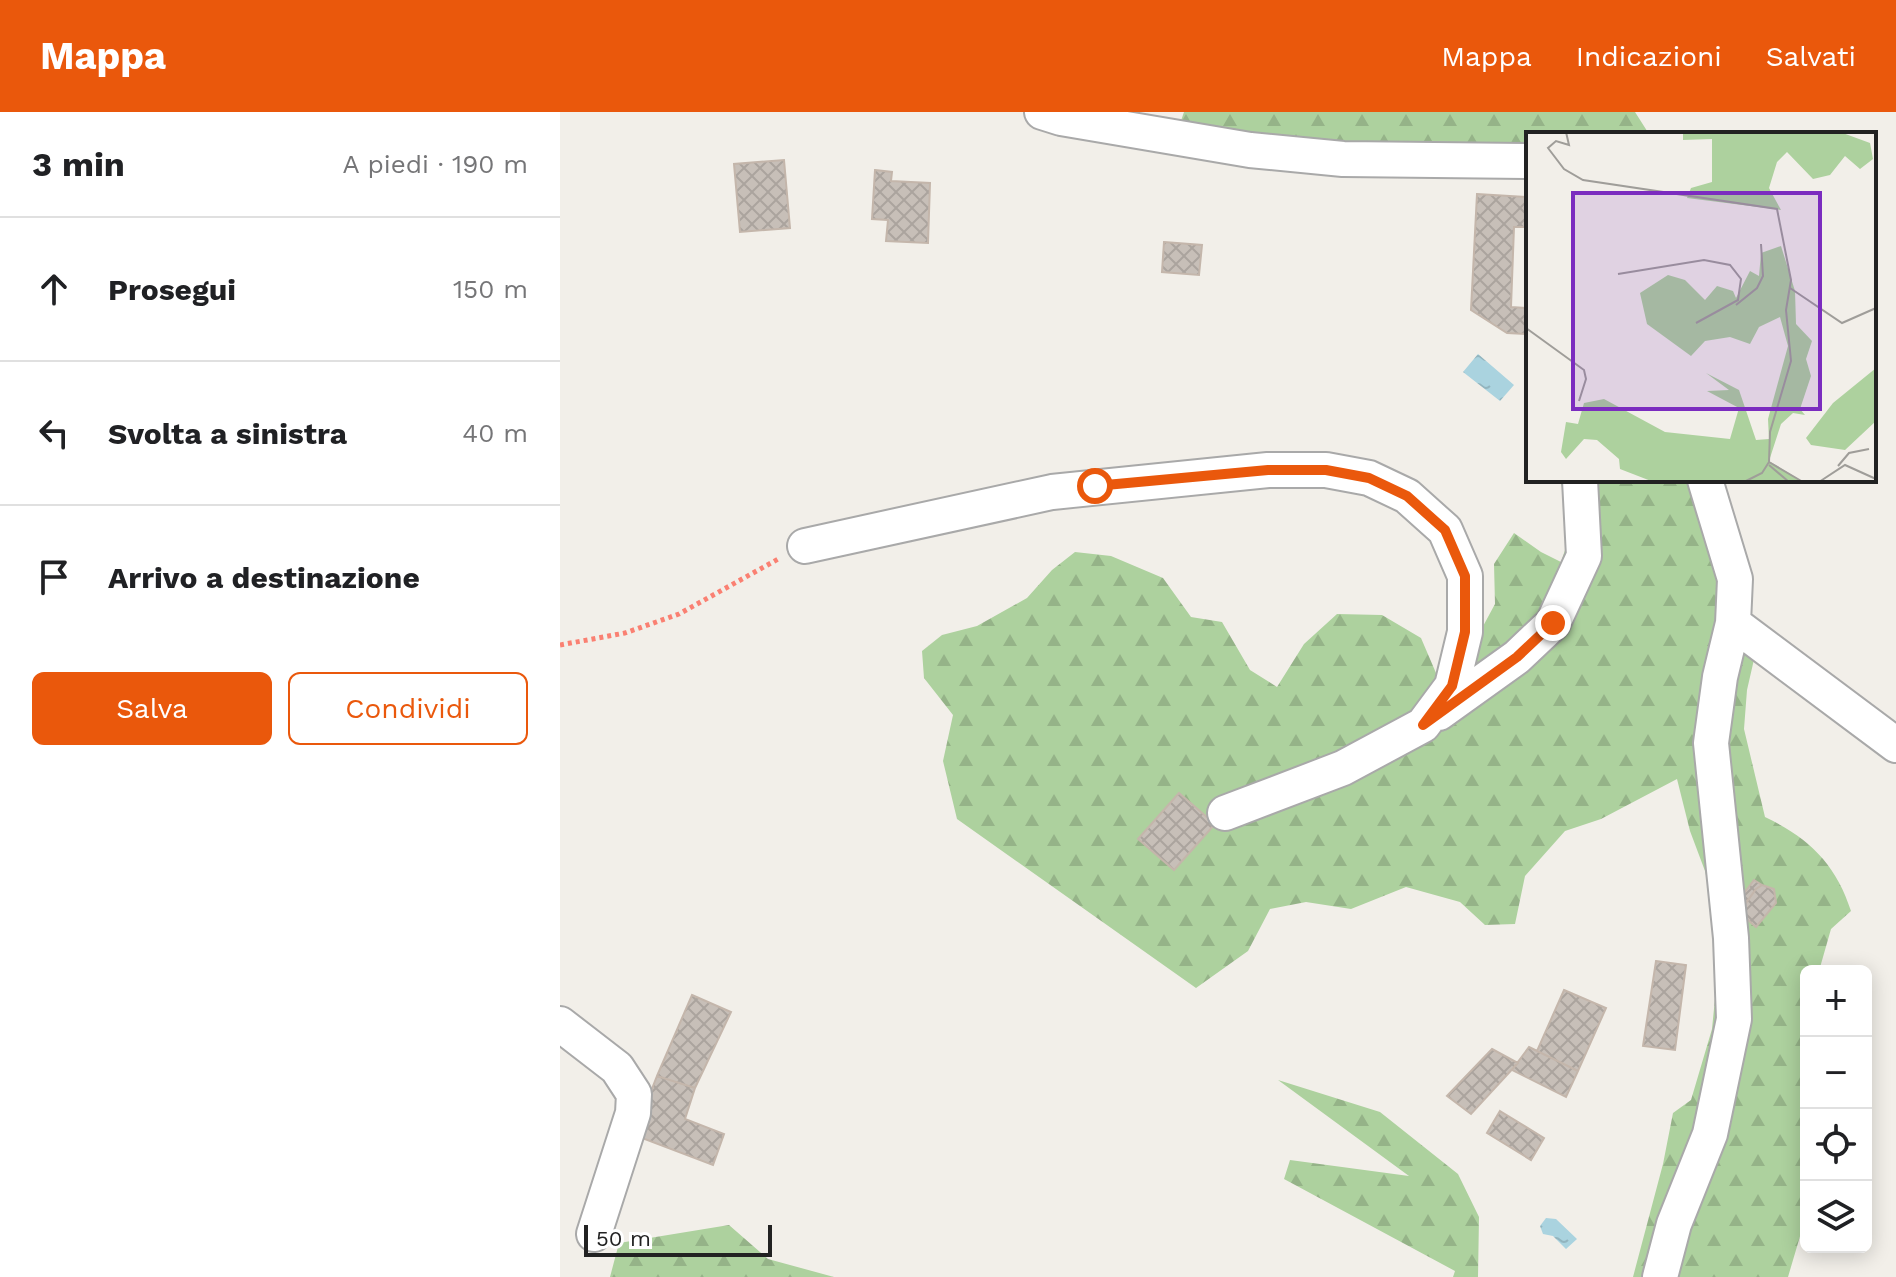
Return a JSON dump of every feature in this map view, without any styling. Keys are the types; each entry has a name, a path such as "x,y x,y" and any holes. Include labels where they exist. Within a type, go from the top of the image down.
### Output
{"street":[{"path":"1042,112 1103,126 1265,151 1343,159 1526,161"},
{"path":"805,546 1052,492 1095,486 1268,470 1326,470 1369,478 1407,496 1445,530 1465,576 1465,632 1452,686 1423,725"},
{"path":"1225,813 1343,768 1423,725 1517,657 1553,623 1584,556 1580,482"},
{"path":"1660,1277 1674,1224 1710,1134 1734,1019 1731,938 1711,743 1720,677 1733,623 1735,579 1706,482"},
{"path":"1733,623 1896,745"},
{"path":"560,1024 617,1068 634,1094 633,1113 594,1234"}],"path":[{"path":"560,645 625,633 679,614 805,546"}],"green space":[{"path":"1184,112 1635,112 1648,132 1526,132 1526,161 1175,138"},
{"path":"1561,482 1706,482 1758,642 1747,690 1744,729 1765,817 1795,834 1819,854 1837,879 1851,911 1831,929 1821,965 1800,965 1800,1236 1788,1277 1633,1277 1673,1113 1691,1100 1712,1029 1721,938 1705,871 1690,831 1677,779 1601,819 1565,831 1525,876 1515,924 1485,925 1460,902 1406,887 1351,909 1306,902 1270,909 1248,951 1196,988 957,819 943,761 953,715 924,678 922,651 942,635 977,626 1027,598 1052,570 1075,552 1111,556 1163,578 1191,617 1222,622 1250,670 1277,687 1304,644 1337,614 1382,615 1421,638 1439,680 1467,656 1495,604 1494,564 1514,533 1561,562 1573,526"},
{"path":"1278,1080 1380,1112 1458,1174 1479,1217 1478,1277 1453,1277 1455,1271 1284,1179 1290,1160 1409,1176"},
{"path":"729,1225 768,1259 834,1277 610,1277 619,1243"}],"water":[{"path":"1478,354 1514,385 1500,401 1463,372"},
{"path":"1546,1218 1556,1219 1577,1239 1566,1249 1553,1236 1543,1234 1540,1226"}],"building":[{"path":"784,160 790,228 740,232 734,164"},
{"path":"875,170 892,172 891,181 930,183 928,243 886,241 888,220 872,219"},
{"path":"1477,194 1526,197 1526,227 1514,227 1511,307 1526,308 1526,334 1507,333 1471,310"},
{"path":"1164,242 1202,245 1199,275 1162,272"},
{"path":"1179,793 1215,824 1174,870 1138,839"},
{"path":"1754,880 1762,885 1744,906 1738,901"},
{"path":"1762,885 1774,889 1776,903 1756,927 1739,912"},
{"path":"1656,961 1686,965 1675,1050 1643,1046"},
{"path":"1564,990 1606,1008 1578,1071 1537,1051"},
{"path":"692,995 731,1012 695,1088 657,1076"},
{"path":"1529,1047 1578,1071 1566,1097 1512,1070"},
{"path":"1492,1049 1518,1063 1471,1114 1447,1096"},
{"path":"657,1076 695,1088 685,1119 724,1134 713,1165 634,1135"},
{"path":"1500,1111 1544,1138 1531,1160 1487,1133"}],"route":[{"path":"1095,486 1268,470 1326,470 1369,478 1407,496 1445,530 1465,576 1465,632 1452,686 1423,725 1517,657 1553,623"}]}
